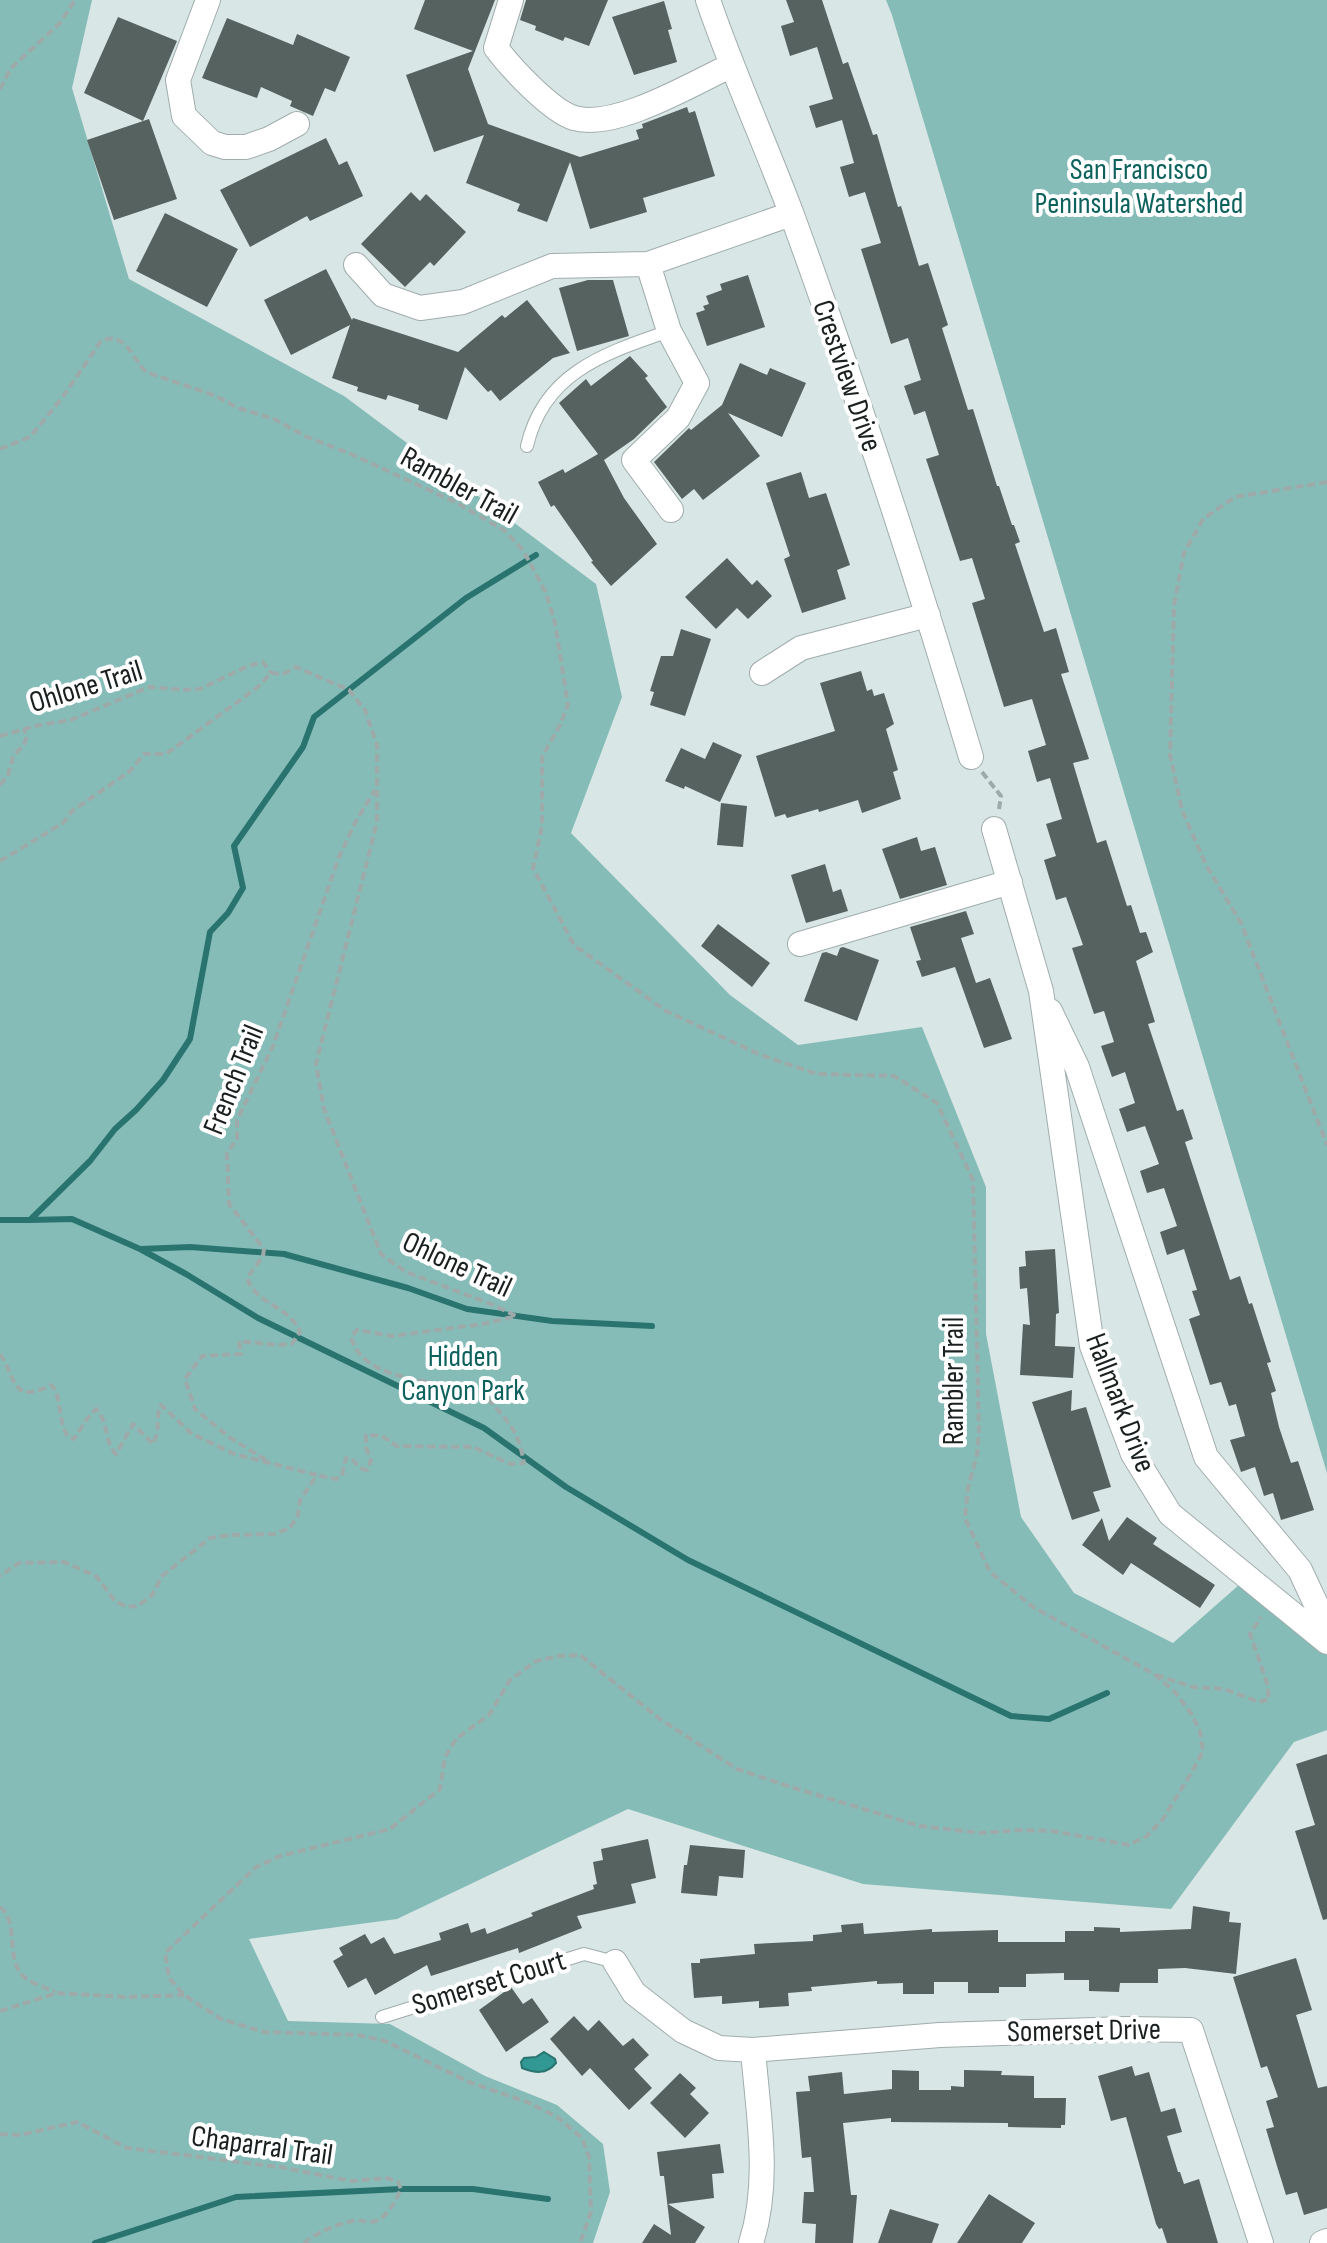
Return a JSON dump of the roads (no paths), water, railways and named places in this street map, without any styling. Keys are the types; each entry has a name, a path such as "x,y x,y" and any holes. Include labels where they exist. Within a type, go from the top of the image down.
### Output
{"street":[{"path":"208,0 178,80 184,116 212,143 225,147 246,147 297,124"},
{"path":"511,0 496,48 554,109 572,117 590,121 637,110 730,66"},
{"name":"Crestview Drive","path":"708,0 730,66 791,214 928,615 971,757"},
{"path":"356,265 383,295 420,308 463,302 552,266 648,264 791,214"},
{"path":"648,264 669,331 697,383 678,418 634,460 671,510"},
{"path":"762,673 801,648 928,615"},
{"name":"Hallmark Drive","path":"994,829 1041,991 1092,1346 1133,1454 1170,1514 1327,1642"},
{"path":"800,944 1010,882"},
{"name":"Hallmark Drive","path":"1041,991 1077,1067 1206,1457 1300,1570 1327,1628"},
{"name":"Somerset Court","path":"615,1962 634,1993 683,2031 719,2048 753,2050"},
{"name":"Somerset Drive","path":"753,2050 940,2035 1191,2030 1261,2243"},
{"path":"751,2243 757,2222 762,2165 753,2050"}],"lane":[{"path":"527,446 549,398 578,368 611,351 669,331"},
{"name":"Somerset Court","path":"382,2017 584,1954 615,1962"}],"waterway":[{"path":"0,1220 30,1220 90,1161 115,1129 163,1080 190,1039 210,932 228,913 243,888 234,846 303,747 314,717 466,598 536,555"},
{"path":"30,1220 72,1219 140,1249 258,1318 484,1428 566,1487 688,1560 1011,1716 1049,1719 1107,1693"},
{"path":"141,1249 190,1247 284,1254 408,1288 467,1309 552,1321 652,1326"},
{"path":"95,2243 236,2197 401,2189 473,2189 548,2199"}],"park label":[{"name":"San Francisco Peninsula Watershed","path":"1139,187"},
{"name":"Hidden Canyon Park","path":"463,1374"}]}
